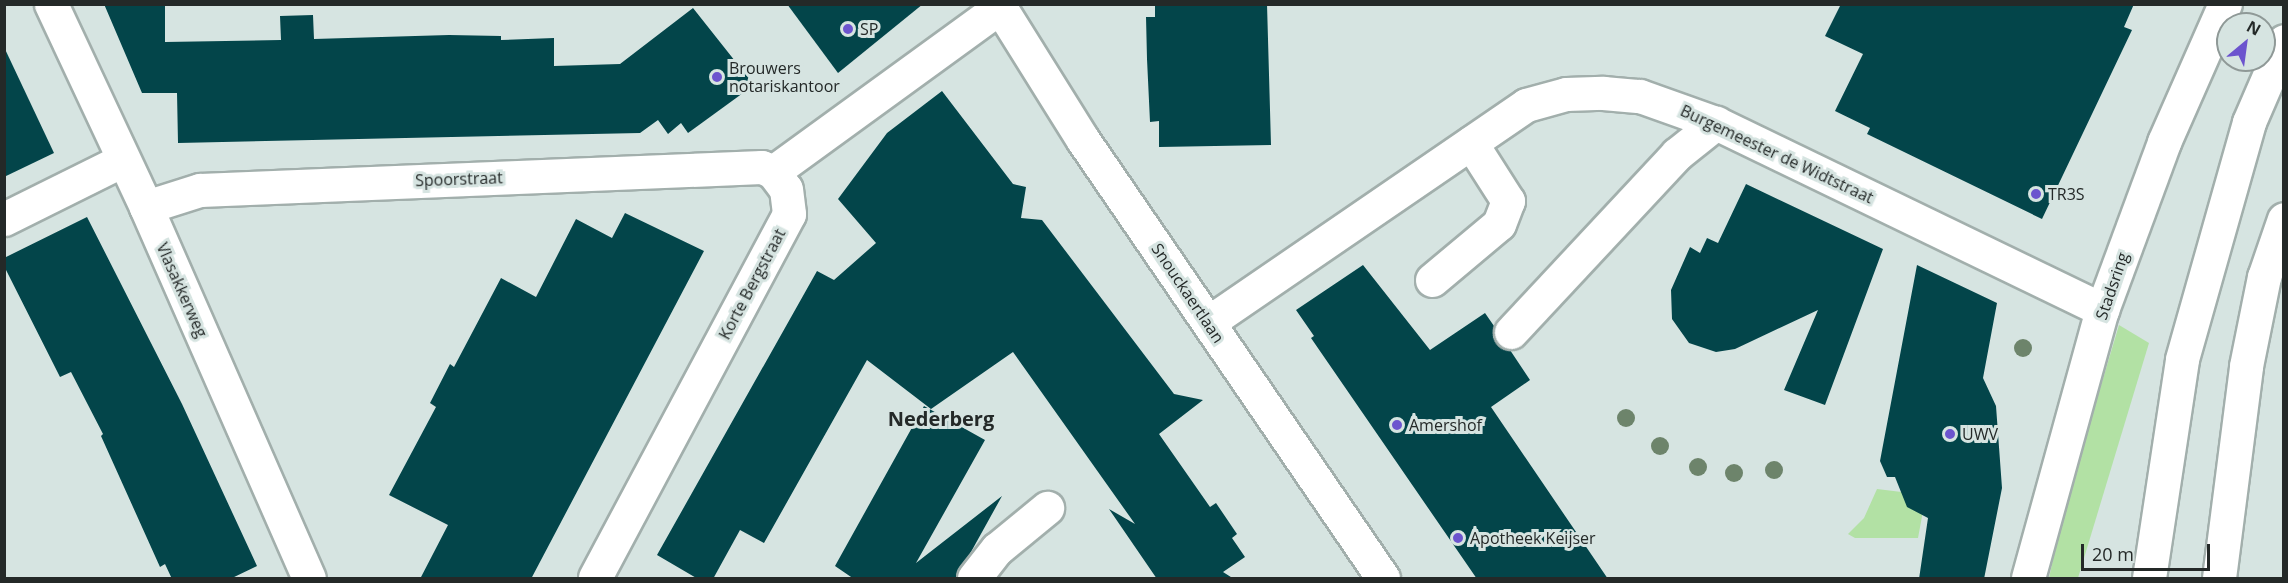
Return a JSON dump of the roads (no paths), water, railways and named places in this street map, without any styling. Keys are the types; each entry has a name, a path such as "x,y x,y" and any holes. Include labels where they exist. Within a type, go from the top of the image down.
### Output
{"street":[{"name":"Vlasakkerweg","path":"51,4 146,207 309,579"},
{"name":"Stadsring","path":"2028,579 2102,310 2164,142 2225,4"},
{"path":"773,172 999,6"},
{"name":"Snouckaertlaan","path":"999,6 1083,140 1383,579"},
{"path":"2149,579 2182,359 2249,122 2283,40"},
{"name":"Burgemeester de Widtstraat","path":"1209,322 1526,105 1566,94 1640,96 1716,123 2102,310"},
{"path":"1511,332 1677,153 1716,123"},
{"path":"1432,280 1498,224 1508,201 1471,143"},
{"path":"4,219 123,160"},
{"name":"Spoorstraat","path":"146,207 200,190 762,167 773,172"},
{"name":"Korte Bergstraat","path":"596,579 789,214 786,189 773,172"},
{"path":"2218,579 2246,366 2264,277 2283,219"},
{"path":"974,579 997,549 1047,508"}],"place":[{"name":"SP","path":"848,29"},
{"name":"Brouwers notariskantoor","path":"717,77"},
{"name":"TR3S","path":"2036,194"},
{"name":"Amershof","path":"1397,425"},
{"name":"UWV","path":"1950,434"},
{"name":"Apotheek Keijser","path":"1458,538"}],"district":[{"name":"Nederberg","path":"941,418"}]}
